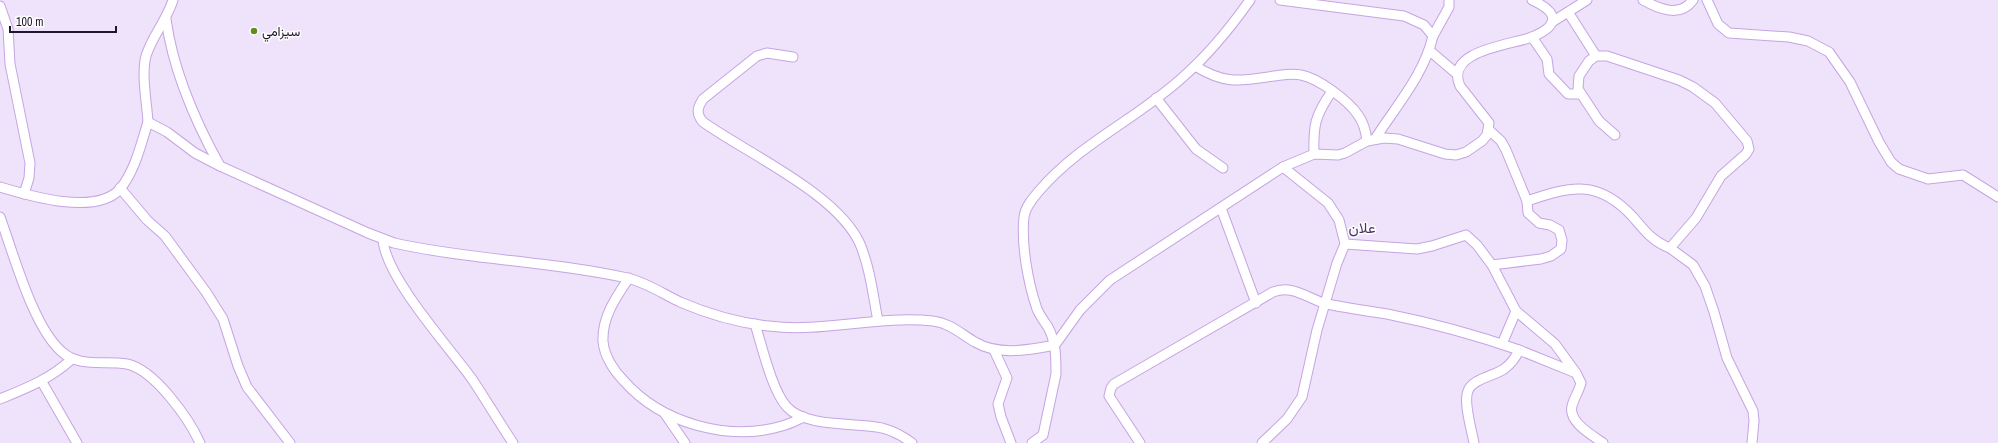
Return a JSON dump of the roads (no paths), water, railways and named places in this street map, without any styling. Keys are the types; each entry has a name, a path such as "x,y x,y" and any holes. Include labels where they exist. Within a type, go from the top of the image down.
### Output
{"street":[{"path":"0,188 63,201 91,202 110,197 120,188 134,163 148,122 144,66 146,57 166,19 173,0"},
{"path":"1032,443 1043,439 1056,374 1055,344 1038,311 1032,288 1024,242 1025,212 1035,195 1065,163 1178,82 1234,23 1250,0"},
{"path":"1280,0 1404,16 1424,25 1434,36"},
{"path":"1371,140 1415,80 1430,51 1434,36 1449,7 1449,0"},
{"path":"148,122 167,132 195,153 220,166 383,239 427,249 629,278 692,306 724,317 755,324 780,327 799,327 878,321 920,320 941,323 949,326 982,346 994,350 1006,351 1055,344 1076,315 1110,280 1182,231 1221,208 1283,167 1314,154 1327,153 1338,155 1345,153 1371,140 1398,139 1445,154 1456,155 1466,152 1487,136 1489,123 1460,86 1458,74 1464,63 1480,52 1532,37 1548,28 1552,22 1553,16 1549,10 1532,0"},
{"path":"1552,22 1587,0"},
{"path":"1643,0 1658,8 1672,10 1685,8 1693,0"},
{"path":"1707,0 1718,24 1728,33 1789,37 1808,41 1829,52 1850,82 1890,162 1899,169 1928,180 1963,175 1998,197"},
{"path":"0,6 8,29 10,64 30,163 29,178 24,194"},
{"path":"1568,12 1596,56"},
{"path":"166,19 171,50 188,100 205,139 220,166"},
{"path":"1532,37 1547,59 1549,74 1568,94 1580,94"},
{"path":"1430,51 1458,74"},
{"path":"793,57 767,54 756,56 703,99 699,106 698,114 703,122 803,186 834,209 846,222 860,243 867,263 878,321"},
{"path":"1615,135 1599,121 1578,89 1579,76 1589,61 1596,56 1607,56 1679,80 1693,87 1715,103 1747,141 1749,149 1746,154 1722,176 1696,218 1670,248"},
{"path":"1194,66 1216,78 1226,80 1248,80 1285,74 1302,75 1332,91 1358,115 1371,140"},
{"path":"1314,154 1314,133 1318,112 1332,91"},
{"path":"1156,98 1196,149 1223,168"},
{"path":"1489,130 1496,135 1504,145 1527,201 1528,213 1534,220 1550,225 1559,230 1562,240 1561,249 1558,252 1541,259 1492,265"},
{"path":"1262,443 1287,419 1302,397 1325,303 1337,263 1345,244 1343,229 1333,209 1322,197 1283,167"},
{"path":"120,188 164,236 214,304 229,334 238,366 247,387 290,443"},
{"path":"1527,201 1562,190 1587,188 1602,194 1618,204 1649,236 1662,246 1670,248 1693,265 1703,282 1714,312 1727,358 1753,411 1754,420 1752,443"},
{"path":"1221,208 1256,303"},
{"path":"0,217 31,300 44,328 55,345 72,359 126,364 140,370 156,383 182,412 200,443"},
{"path":"1345,244 1412,249 1432,246 1466,234 1492,265 1516,311 1555,344 1576,373 1581,382 1572,407 1572,415 1578,423 1602,443"},
{"path":"383,239 386,256 401,283 430,325 471,379 513,443"},
{"path":"629,278 609,312 603,336 603,344 609,360 632,391 665,414 692,424 726,431 746,432 784,426 804,417"},
{"path":"1140,443 1109,396 1111,388 1114,384 1273,292 1284,289 1293,290 1325,303 1440,326 1502,344 1576,373"},
{"path":"1502,344 1516,311"},
{"path":"755,324 778,394 787,407 804,417 834,423 882,428 899,434 912,443"},
{"path":"994,350 1006,376 1006,384 998,404 1001,417 1011,443"},
{"path":"1474,443 1467,401 1468,391 1474,384 1504,369 1512,361 1519,350"},
{"path":"0,399 42,382 54,375 72,359"},
{"path":"42,382 77,443"},
{"path":"665,414 685,443"}],"place":[{"name":"سيزامي","path":"254,31"}],"district":[{"name":"علان","path":"1362,228"}]}
